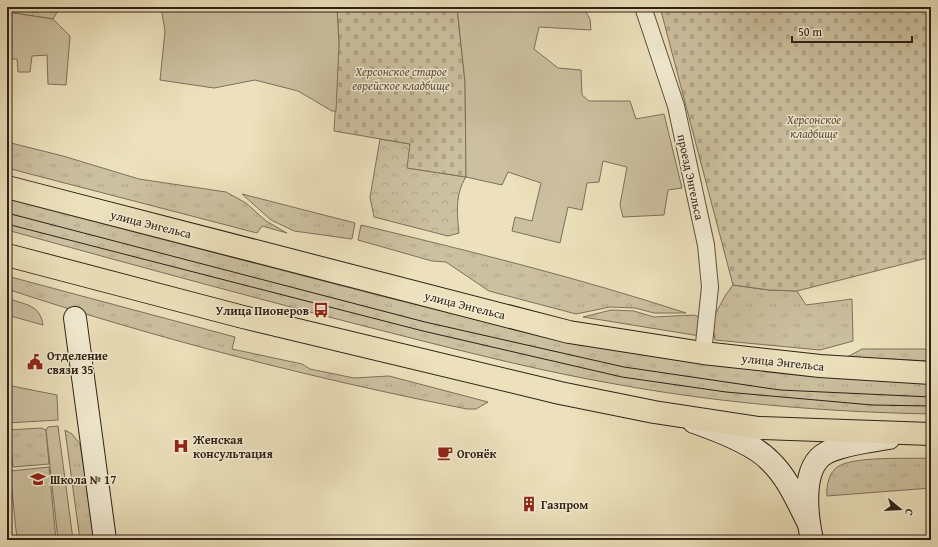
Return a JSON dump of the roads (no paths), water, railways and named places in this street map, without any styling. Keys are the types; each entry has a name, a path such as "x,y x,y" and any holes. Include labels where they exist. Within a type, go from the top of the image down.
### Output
{"main road":[{"name":"улица Энгельса","path":"7,187 569,332 703,353 820,366 931,373"},
{"path":"7,255 243,317 553,392 654,412 695,422 752,447 770,461 783,476 811,532"},
{"path":"75,318 105,540"},
{"path":"654,412 759,428 921,434"},
{"path":"811,532 807,498 811,476 816,463 826,453 859,443 921,434"}],"street":[{"name":"проезд Энгельса","path":"643,7 676,106 706,245 710,287 703,353"}],"tram line":[{"path":"7,213 425,322 624,367 780,390 931,397"},
{"path":"7,224 423,331 622,377 726,392 872,405 931,406"}],"place":[{"name":"Улица Пионеров","path":"321,310"},
{"name":"Отделение связи 35","path":"35,362"},
{"name":"Женская консультация","path":"181,446"},
{"name":"Огонёк","path":"445,453"},
{"name":"Школа № 17","path":"38,479"},
{"name":"Газпром","path":"529,504"}],"park label":[{"name":"Херсонское старое еврейское кладбище","path":"401,78"},
{"name":"Херсонское кладбище","path":"814,126"}]}
